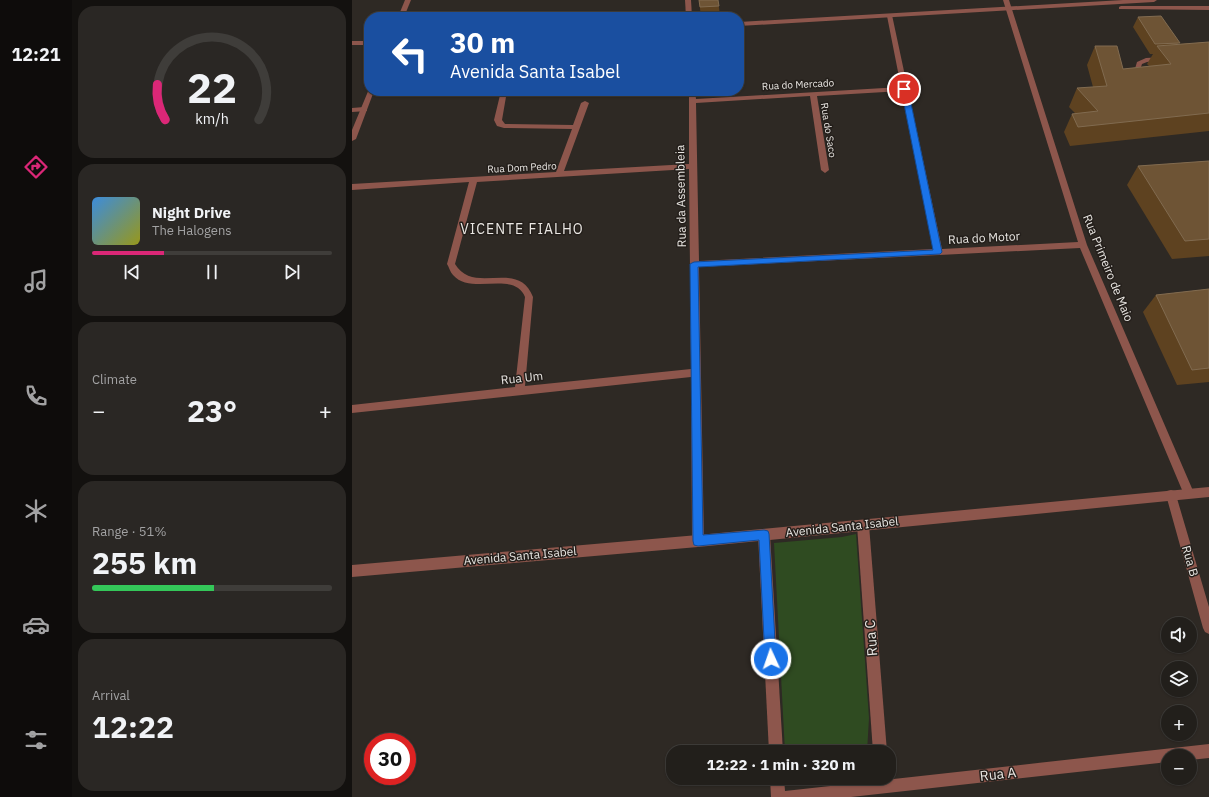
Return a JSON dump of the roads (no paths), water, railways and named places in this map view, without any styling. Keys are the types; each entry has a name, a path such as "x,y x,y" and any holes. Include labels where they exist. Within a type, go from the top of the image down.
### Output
{"street":[{"path":"403,12 408,0"},
{"path":"688,0 689,12"},
{"name":"Rua Primeiro de Maio","path":"1006,0 1083,245 1189,493"},
{"path":"744,24 1154,0"},
{"path":"1027,8 1209,8"},
{"path":"890,16 938,252"},
{"path":"352,43 364,43"},
{"path":"1137,72 1139,63 1146,60 1170,59"},
{"name":"Rua do Mercado","path":"692,101 904,89"},
{"name":"Rua do Saco","path":"813,93 826,170"},
{"path":"352,139 369,96"},
{"path":"503,96 498,120 500,124 511,127 576,127"},
{"name":"Rua da Assembleia","path":"692,96 698,541"},
{"path":"559,174 585,103"},
{"path":"352,110 364,109"},
{"name":"Rua Dom Pedro","path":"352,187 693,166"},
{"path":"474,180 451,264 456,274 464,279 510,282 519,284 526,288 529,297 520,391"},
{"name":"Rua do Motor","path":"694,264 1083,245"},
{"name":"Rua Um","path":"352,409 696,372"},
{"name":"Avenida Santa Isabel","path":"352,571 698,541 1209,490"},
{"name":"Rua B","path":"1170,495 1209,628"},
{"name":"Rua C","path":"863,525 879,745"},
{"path":"764,534 776,745"},
{"name":"Rua A","path":"896,781 1209,751"},
{"path":"777,785 778,797"},
{"name":"Rua A","path":"787,797 863,785"}],"district":[{"name":"VICENTE FIALHO","path":"522,229"}]}
